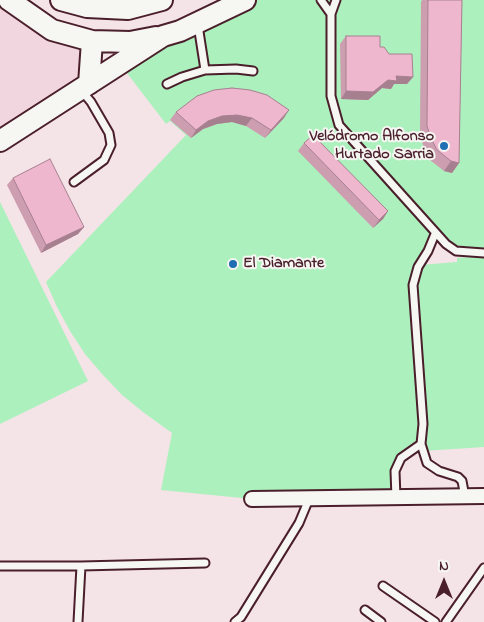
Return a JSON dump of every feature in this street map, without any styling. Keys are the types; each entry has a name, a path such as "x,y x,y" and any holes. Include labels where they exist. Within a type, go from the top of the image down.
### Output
{"street":[{"path":"9,0 52,30 92,41 130,42 163,36"},
{"path":"61,0 87,7 128,9 162,0"},
{"path":"0,141 163,36 245,0"},
{"path":"85,87 92,41"},
{"path":"252,499 484,496"}],"lane":[{"path":"321,0 331,14"},
{"path":"336,0 331,14 331,96 339,125 435,234 456,251 484,253"},
{"path":"198,22 205,70"},
{"path":"167,84 205,70 236,68 253,71"},
{"path":"74,182 104,160 111,146 109,133 91,102 85,87"},
{"path":"435,234 428,251 418,267 413,286 423,424 421,444 427,463 439,471 458,477 462,481 465,497"},
{"path":"396,498 395,471 401,458 421,444"},
{"path":"235,622 241,617 299,523 309,499"},
{"path":"0,566 205,564"},
{"path":"78,622 81,566"},
{"path":"446,622 484,568"},
{"path":"383,586 435,622"},
{"path":"365,610 381,622"}],"shaded area":[{"path":"0,0 92,41 89,84 0,138"}],"green space":[{"path":"245,0 484,0 484,250 458,251 435,234 420,265 457,262 457,258 484,256 484,447 423,451 422,442 401,458 395,471 396,498 252,499 161,490 172,433 122,395 85,354 57,307 46,282 186,135 170,121 166,124 120,64"},
{"path":"0,202 88,381 0,424"}],"building":[{"path":"428,0 462,0 459,163 451,161 437,150 427,126"},
{"path":"346,36 380,36 380,47 384,47 389,54 412,54 413,77 396,76 397,81 388,80 373,92 346,91"},
{"path":"232,88 250,90 267,95 289,110 271,130 252,118 237,115 222,116 208,121 196,130 176,112 197,96 214,90"},
{"path":"313,135 388,211 379,220 304,143"},
{"path":"50,159 84,227 46,245 13,178"}],"place":[{"name":"Velódromo Alfonso Hurtado Sarria","path":"444,146"},
{"name":"El Diamante","path":"233,264"}]}
